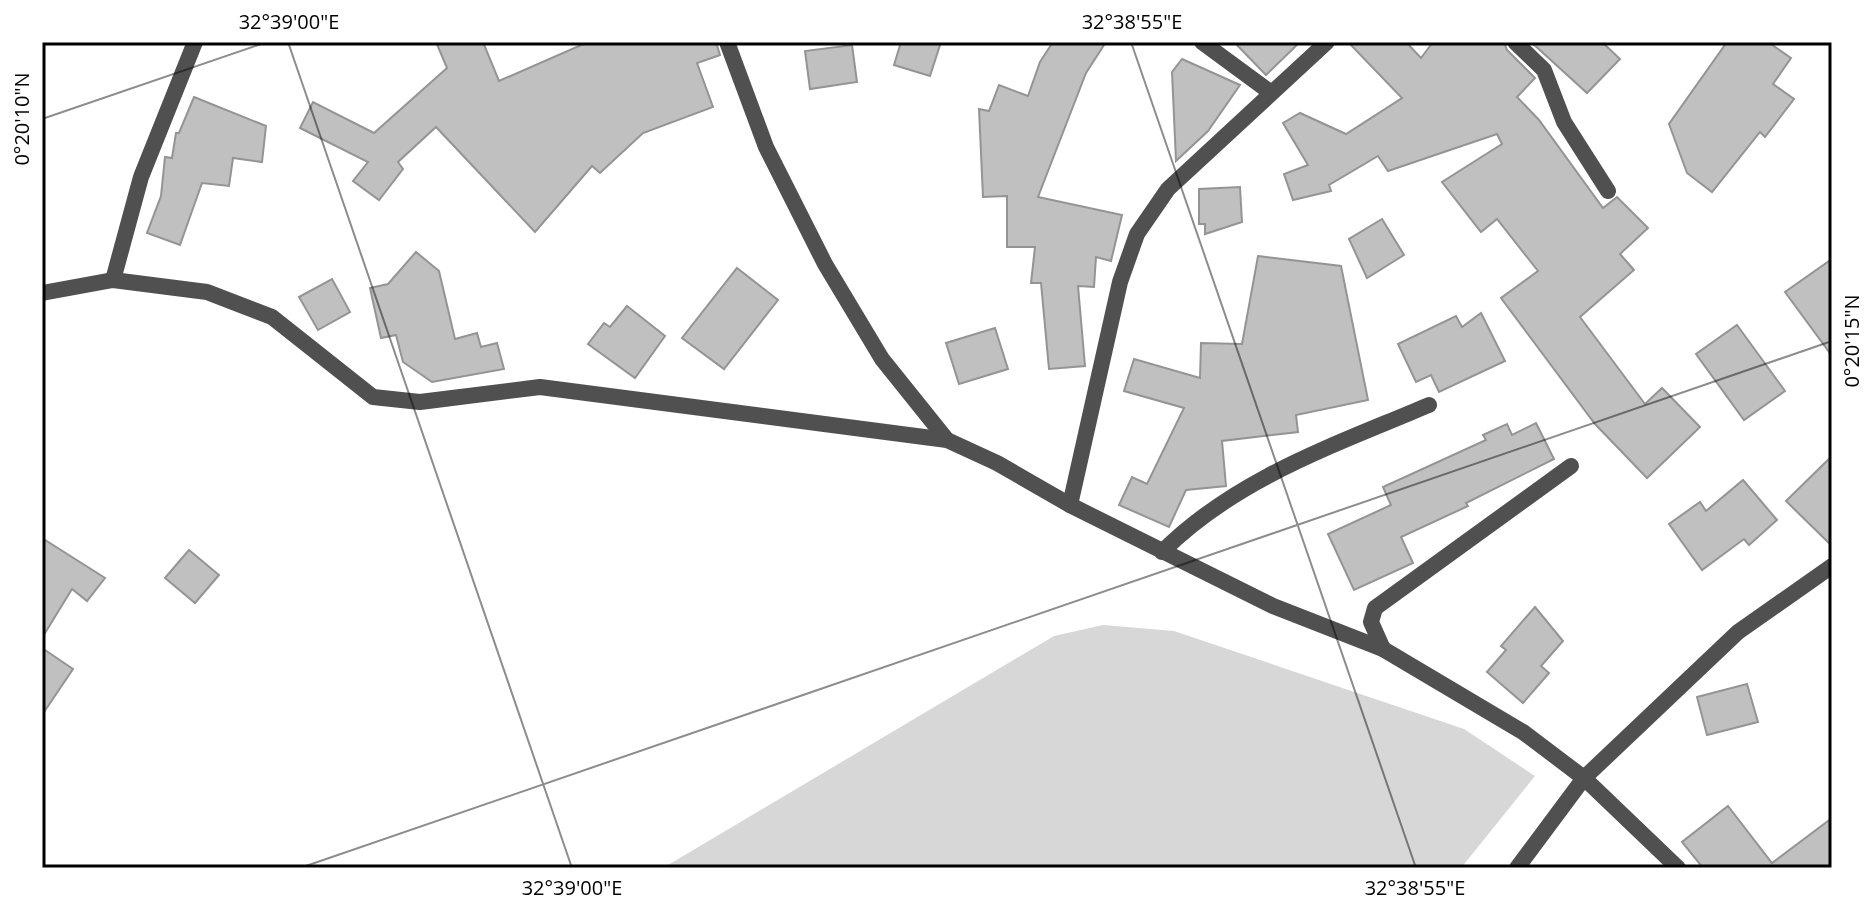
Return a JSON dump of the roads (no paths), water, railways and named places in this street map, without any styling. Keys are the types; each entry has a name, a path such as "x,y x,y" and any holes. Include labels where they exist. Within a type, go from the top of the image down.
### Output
{"street":[{"path":"113,280 141,177 195,42"},
{"path":"727,42 766,147 838,289 882,359 947,440"},
{"path":"1202,42 1270,92"},
{"path":"1070,505 1120,282 1137,234 1168,189 1327,42"},
{"path":"1515,42 1544,70 1564,122 1608,191"},
{"path":"42,293 113,280 207,292 272,317 373,397 420,402 540,387 947,440 1273,606 1383,649 1523,732 1584,778 1678,868"},
{"path":"1162,552 1201,516 1246,487 1429,405"},
{"path":"1383,649 1371,622 1375,608 1571,466"},
{"path":"1517,868 1584,778 1738,632 1832,566"}]}
